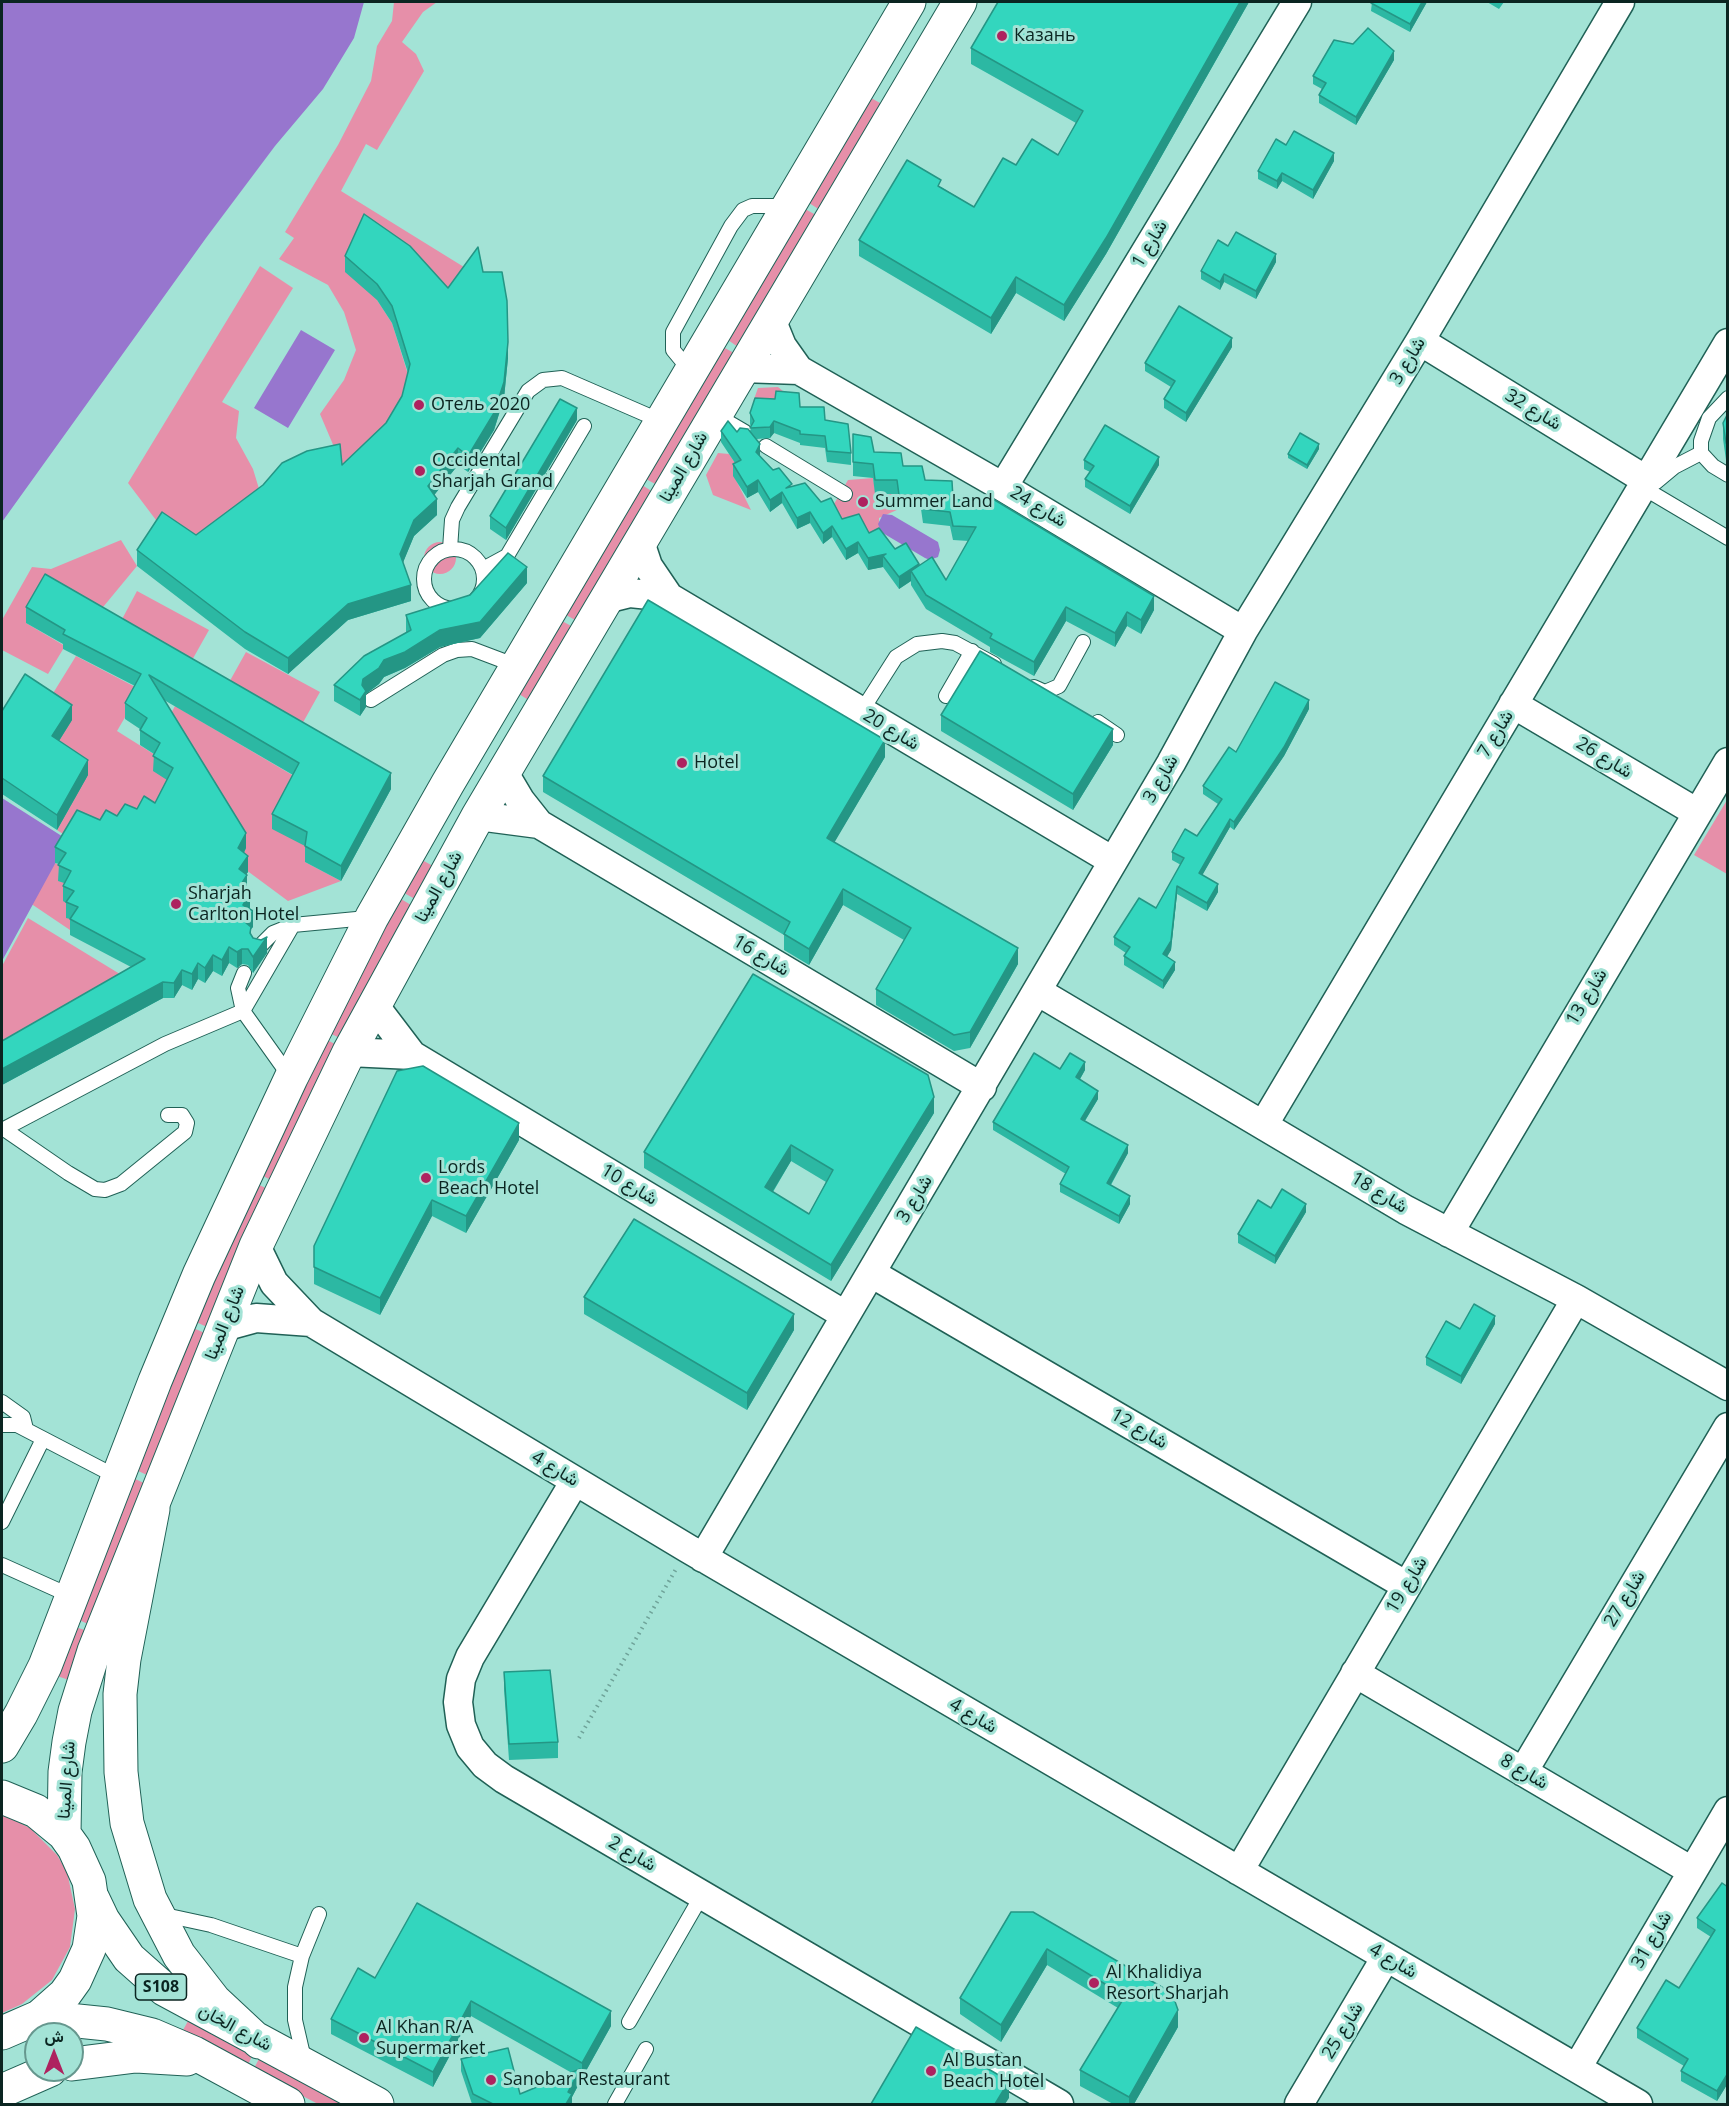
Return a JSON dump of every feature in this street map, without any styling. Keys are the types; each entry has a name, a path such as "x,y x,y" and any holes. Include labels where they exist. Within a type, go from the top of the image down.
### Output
{"main road":[{"path":"2,1746 34,1690 199,1275 291,1078 372,917 909,2"},
{"path":"936,42 933,24 938,2"},
{"name":"شارع المينا","path":"64,1834 65,1772 75,1712 94,1651 153,1509 256,1246 349,1052 478,816 960,2"},
{"path":"455,858 445,851 441,840 471,781 474,760 471,746"},
{"path":"153,1509 124,1659 119,1720 121,1772 128,1823 141,1874 156,1913 179,1955 194,1976 236,2022 260,2042"},
{"path":"2,1797 36,1811 64,1834 83,1864 93,1899 93,1933 83,1965 65,1994 39,2017 2,2033"},
{"name":"شارع الخان","path":"93,1899 115,1940 146,1974 183,2001 377,2104"},
{"path":"39,2017 130,2029 173,2043 288,2104"},
{"path":"84,2062 136,2056 210,2062"},
{"path":"2,2091 24,2081"}],"street":[{"name":"شارع 1","path":"1003,487 1297,2"},
{"name":"شارع 3","path":"695,1553 871,1273 982,1087 1171,763 1243,631 1420,341 1620,2"},
{"name":"شارع 24","path":"771,319 782,346 799,370 1003,487 1243,631"},
{"name":"شارع 32","path":"1420,341 1646,486"},
{"name":"شارع 7","path":"1264,1124 1513,704 1646,486 1728,343"},
{"name":"شارع 24","path":"742,368 799,370"},
{"name":"شارع 20","path":"640,542 648,566 669,597"},
{"name":"شارع 20","path":"606,599 642,593 669,597 1113,861"},
{"name":"شارع 26","path":"1513,704 1696,812"},
{"name":"شارع 13","path":"1449,1233 1696,812 1728,762"},
{"name":"شارع 16","path":"504,773 520,800 539,824 982,1087"},
{"name":"شارع 16","path":"478,816 539,824"},
{"name":"شارع 18","path":"1037,991 1406,1210 1576,1299 1728,1386"},
{"name":"شارع 10","path":"374,1005 412,1054 845,1315"},
{"name":"شارع 10","path":"349,1052 412,1054"},
{"name":"شارع 4","path":"256,1246 274,1282 311,1322 695,1553 1638,2104"},
{"name":"شارع 12","path":"871,1273 1407,1586"},
{"name":"شارع 19","path":"1239,1871 1576,1299"},
{"name":"شارع 4","path":"223,1327 256,1318 311,1322"},
{"name":"شارع 27","path":"1523,1772 1728,1427"},
{"name":"شارع 2","path":"575,1481 470,1657 461,1678 458,1702 461,1725 470,1747 485,1765 504,1779 1051,2102"},
{"name":"شارع 8","path":"1355,1673 1692,1871"},
{"name":"شارع 31","path":"1577,2068 1728,1811"},
{"name":"شارع 25","path":"1299,2104 1386,1957"}],"lane":[{"path":"450,549 452,520 458,507 528,390 543,380 561,378 663,422"},
{"path":"1728,398 1709,418 1701,441 1701,453 1713,466 1728,475"},
{"path":"714,414 745,432"},
{"path":"483,569 500,562 507,556 584,426"},
{"path":"765,446 845,494"},
{"path":"1701,453 1646,486 1728,538"},
{"path":"450,549 470,553 483,569 482,591 477,600 458,609 437,605 424,589 423,578 431,559 450,549"},
{"path":"861,712 896,657 906,649 924,643 942,641 972,651 1002,669"},
{"path":"1023,681 1039,690 1056,695 1083,642"},
{"path":"371,700 443,655 457,650 472,649 519,667"},
{"path":"946,696 972,651"},
{"path":"1089,716 1117,735"},
{"path":"259,947 273,933 293,925 372,917"},
{"path":"168,1115 182,1115 187,1123 185,1132 121,1184 105,1190 90,1186 3,1130 165,1044 243,1011 293,925"},
{"path":"244,973 238,988 243,1011 291,1078"},
{"path":"2,1402 23,1417 26,1429"},
{"path":"2,1425 10,1423 26,1429 117,1477"},
{"path":"2,1522 43,1439"},
{"path":"2,1565 71,1596"},
{"path":"629,2022 702,1895"},
{"path":"156,1913 211,1925 302,1956"},
{"path":"307,2067 295,2020 295,1987 302,1956 319,1914"},
{"path":"615,2104 646,2049"}],"path":[{"path":"579,1738 695,1553"}],"shaded area":[{"path":"2,2 364,2 354,38 323,89 275,146 206,238 2,522"},
{"path":"394,2 437,2 423,12 402,42 416,54 424,71 377,150 366,144 341,191 472,272 445,308 377,300 392,323 410,381 402,412 341,473 340,461 320,414 344,380 356,350 344,312 328,285 279,259 294,238 285,232 338,145 371,81 377,46 392,21"},
{"path":"871,98 882,104 820,210 809,203"},
{"path":"805,209 816,215 738,347 728,340"},
{"path":"260,266 293,288 222,402 239,411 236,438 253,469 263,502 196,551 162,528 128,483"},
{"path":"301,330 335,350 288,428 254,408"},
{"path":"723,347 734,353 657,485 646,479"},
{"path":"778,387 799,404 755,410 753,402 758,388"},
{"path":"718,453 729,454 741,472 734,476 751,510 713,495 706,475"},
{"path":"873,478 876,494 897,494 899,509 879,518 879,539 844,530 834,504 848,480"},
{"path":"642,485 653,492 577,621 566,615"},
{"path":"883,514 892,515 938,542 940,550 938,557 930,560 925,558 881,532 878,524"},
{"path":"121,540 137,566 94,618 26,623 65,646 48,674 2,650 2,620 32,567 51,569"},
{"path":"440,542 451,547 456,558 451,569 440,574 429,569 424,558 429,547"},
{"path":"137,591 209,630 191,662 120,623"},
{"path":"562,621 573,627 530,701 519,694"},
{"path":"246,652 320,692 301,726 227,686"},
{"path":"76,656 141,690 117,731 160,758 173,783 155,818 69,838 57,830 78,792 52,752 47,703"},
{"path":"175,706 299,779 307,847 305,862 341,881 288,901 238,864 167,721"},
{"path":"2,798 68,840 2,961"},
{"path":"1727,800 1727,874 1694,855"},
{"path":"422,860 433,866 415,899 404,893"},
{"path":"55,863 66,868 71,886 78,923 70,930 30,903"},
{"path":"401,899 411,905 340,1038 329,1033"},
{"path":"28,918 133,982 2,1056 2,966"},
{"path":"325,1039 337,1045 273,1181 261,1175"},
{"path":"257,1184 268,1189 207,1327 196,1322"},
{"path":"193,1328 205,1333 147,1475 136,1470"},
{"path":"133,1478 144,1483 90,1625 79,1620"},
{"path":"75,1627 88,1631 69,1680 57,1676"},
{"path":"2,1814 30,1828 57,1855 67,1872 75,1909 70,1947 52,1980 22,2004 2,2013"},
{"path":"188,2021 252,2056 247,2067 182,2032"},
{"path":"259,2059 345,2104 318,2104 253,2070"}],"building":[{"path":"998,2 1240,2 1106,238 1064,305 1016,277 991,318 859,240 907,160 941,180 938,186 974,207 1003,158 1016,165 1032,139 1058,155 1083,111 971,48"},
{"path":"1372,2 1422,2 1410,24"},
{"path":"1368,28 1394,51 1356,117 1319,95 1326,83 1313,76 1334,40 1353,44"},
{"path":"1294,131 1334,153 1313,190 1282,173 1277,181 1258,171 1276,139 1286,145"},
{"path":"364,214 410,246 448,288 478,247 483,272 502,272 507,301 508,342 504,382 494,413 468,456 458,448 428,486 437,499 414,520 400,554 411,585 348,604 288,658 245,632 137,550 162,512 196,535 263,485 282,463 307,451 340,444 342,465 386,423 402,396 410,364 392,306 377,284 345,256"},
{"path":"1236,232 1276,254 1256,291 1224,274 1220,282 1201,271 1218,240 1228,246"},
{"path":"1179,306 1232,338 1186,413 1164,399 1175,381 1145,363"},
{"path":"776,391 799,393 800,407 824,407 825,420 848,424 851,453 827,451 825,436 800,434 800,431 774,421 770,427 750,428 754,421 750,413 755,398 775,399"},
{"path":"560,399 577,408 506,528 490,516"},
{"path":"1728,413 1728,445 1723,423"},
{"path":"728,421 737,432 740,428 748,429 760,444 756,452 773,470 779,468 792,484 786,488 805,483 821,502 831,498 842,519 859,514 869,533 879,528 895,549 906,543 919,564 899,577 883,556 886,554 868,558 858,542 846,549 832,526 823,533 810,512 797,518 782,492 770,500 758,480 747,487 733,464 741,460 721,431"},
{"path":"1105,425 1159,457 1130,506 1085,479 1094,466 1084,460"},
{"path":"1300,433 1319,444 1307,465 1288,454"},
{"path":"853,434 871,437 874,452 901,453 903,466 922,466 925,480 952,481 953,499 990,504 993,499 1154,596 1141,620 1127,612 1115,633 1066,607 1034,662 990,638 992,634 926,595 911,571 932,557 946,580 976,527 953,526 950,512 923,509 921,495 899,495 897,480 875,480 873,464 853,462"},
{"path":"508,553 527,567 480,622 440,630 405,652 384,660 379,668 363,679 362,685 366,691 360,700 334,685 364,656 411,630 406,615 470,595"},
{"path":"45,574 391,773 341,866 305,846 307,832 272,814 299,763 149,675 246,833 238,848 248,856 239,869 247,875 240,886 250,893 243,905 253,911 246,923 251,927 250,933 253,938 261,940 267,937 253,957 248,949 237,952 229,947 222,960 213,955 205,968 198,963 192,974 182,970 174,983 163,982 2,1069 2,1041 145,959 70,919 78,907 66,902 74,891 63,886 71,871 58,865 66,853 55,847 77,810 100,820 106,810 117,816 125,804 137,809 144,796 155,803 173,768 153,756 160,743 140,730 147,718 125,703 141,674 63,634 65,630 26,607"},
{"path":"648,600 885,740 827,838 1018,948 970,1032 954,1035 876,989 911,928 843,889 809,949 784,934 790,922 543,776"},
{"path":"980,651 1113,729 1073,794 941,715"},
{"path":"25,674 72,705 52,736 88,760 57,815 2,778 2,711"},
{"path":"1275,682 1309,700 1284,747 1234,822 1230,819 1199,873 1218,884 1207,903 1177,886 1171,941 1163,954 1175,962 1163,981 1124,956 1130,947 1114,937 1139,898 1156,908 1184,858 1172,852 1185,829 1197,836 1222,799 1203,786 1229,747 1236,752"},
{"path":"753,974 928,1075 934,1097 831,1265 644,1152","holes":["791,1145 833,1170 809,1214 765,1187"]},
{"path":"1034,1053 1060,1069 1070,1053 1085,1062 1076,1077 1098,1091 1081,1119 1128,1145 1107,1183 1130,1196 1119,1216 1060,1184 1069,1167 993,1122"},
{"name":"Lords Beach Hotel","path":"423,1066 519,1123 466,1216 432,1200 380,1298 314,1267 314,1246 397,1071"},
{"path":"1282,1189 1306,1204 1275,1256 1238,1234 1258,1200 1271,1208"},
{"path":"634,1219 794,1314 747,1393 584,1297"},
{"path":"1474,1304 1495,1316 1461,1376 1426,1357 1446,1321 1460,1329"},
{"path":"550,1670 558,1742 509,1744 504,1672"},
{"path":"1722,1883 1728,1887 1728,2073 1717,2091 1681,2071 1688,2059 1637,2028 1666,1980 1679,1988 1715,1930 1697,1918"},
{"path":"417,1903 611,2011 582,2063 471,2001 433,2072 331,2019 358,1968 375,1978"},
{"path":"1011,1912 1033,1912 1172,1993 1178,2010 1129,2097 1080,2070 1125,1996 1047,1949 1001,2025 960,1998"},
{"name":"Al Bustan Beach Hotel","path":"916,2027 1009,2081 995,2104 871,2104"},
{"path":"508,2048 520,2094 580,2069 568,2092 572,2094 566,2104 493,2104 473,2094 461,2059"}],"place":[{"name":"Казань","path":"1002,36"},
{"name":"Отель 2020","path":"419,405"},
{"name":"Occidental Sharjah Grand","path":"420,471"},
{"name":"Summer Land","path":"863,502"},
{"name":"Hotel","path":"682,763"},
{"name":"Sharjah Carlton Hotel","path":"176,904"},
{"name":"Lords Beach Hotel","path":"426,1178"},
{"name":"Al Khalidiya Resort Sharjah","path":"1094,1983"},
{"name":"Al Khan R/A Supermarket","path":"364,2038"},
{"name":"Al Bustan Beach Hotel","path":"931,2071"},
{"name":"Sanobar Restaurant","path":"491,2080"}]}
